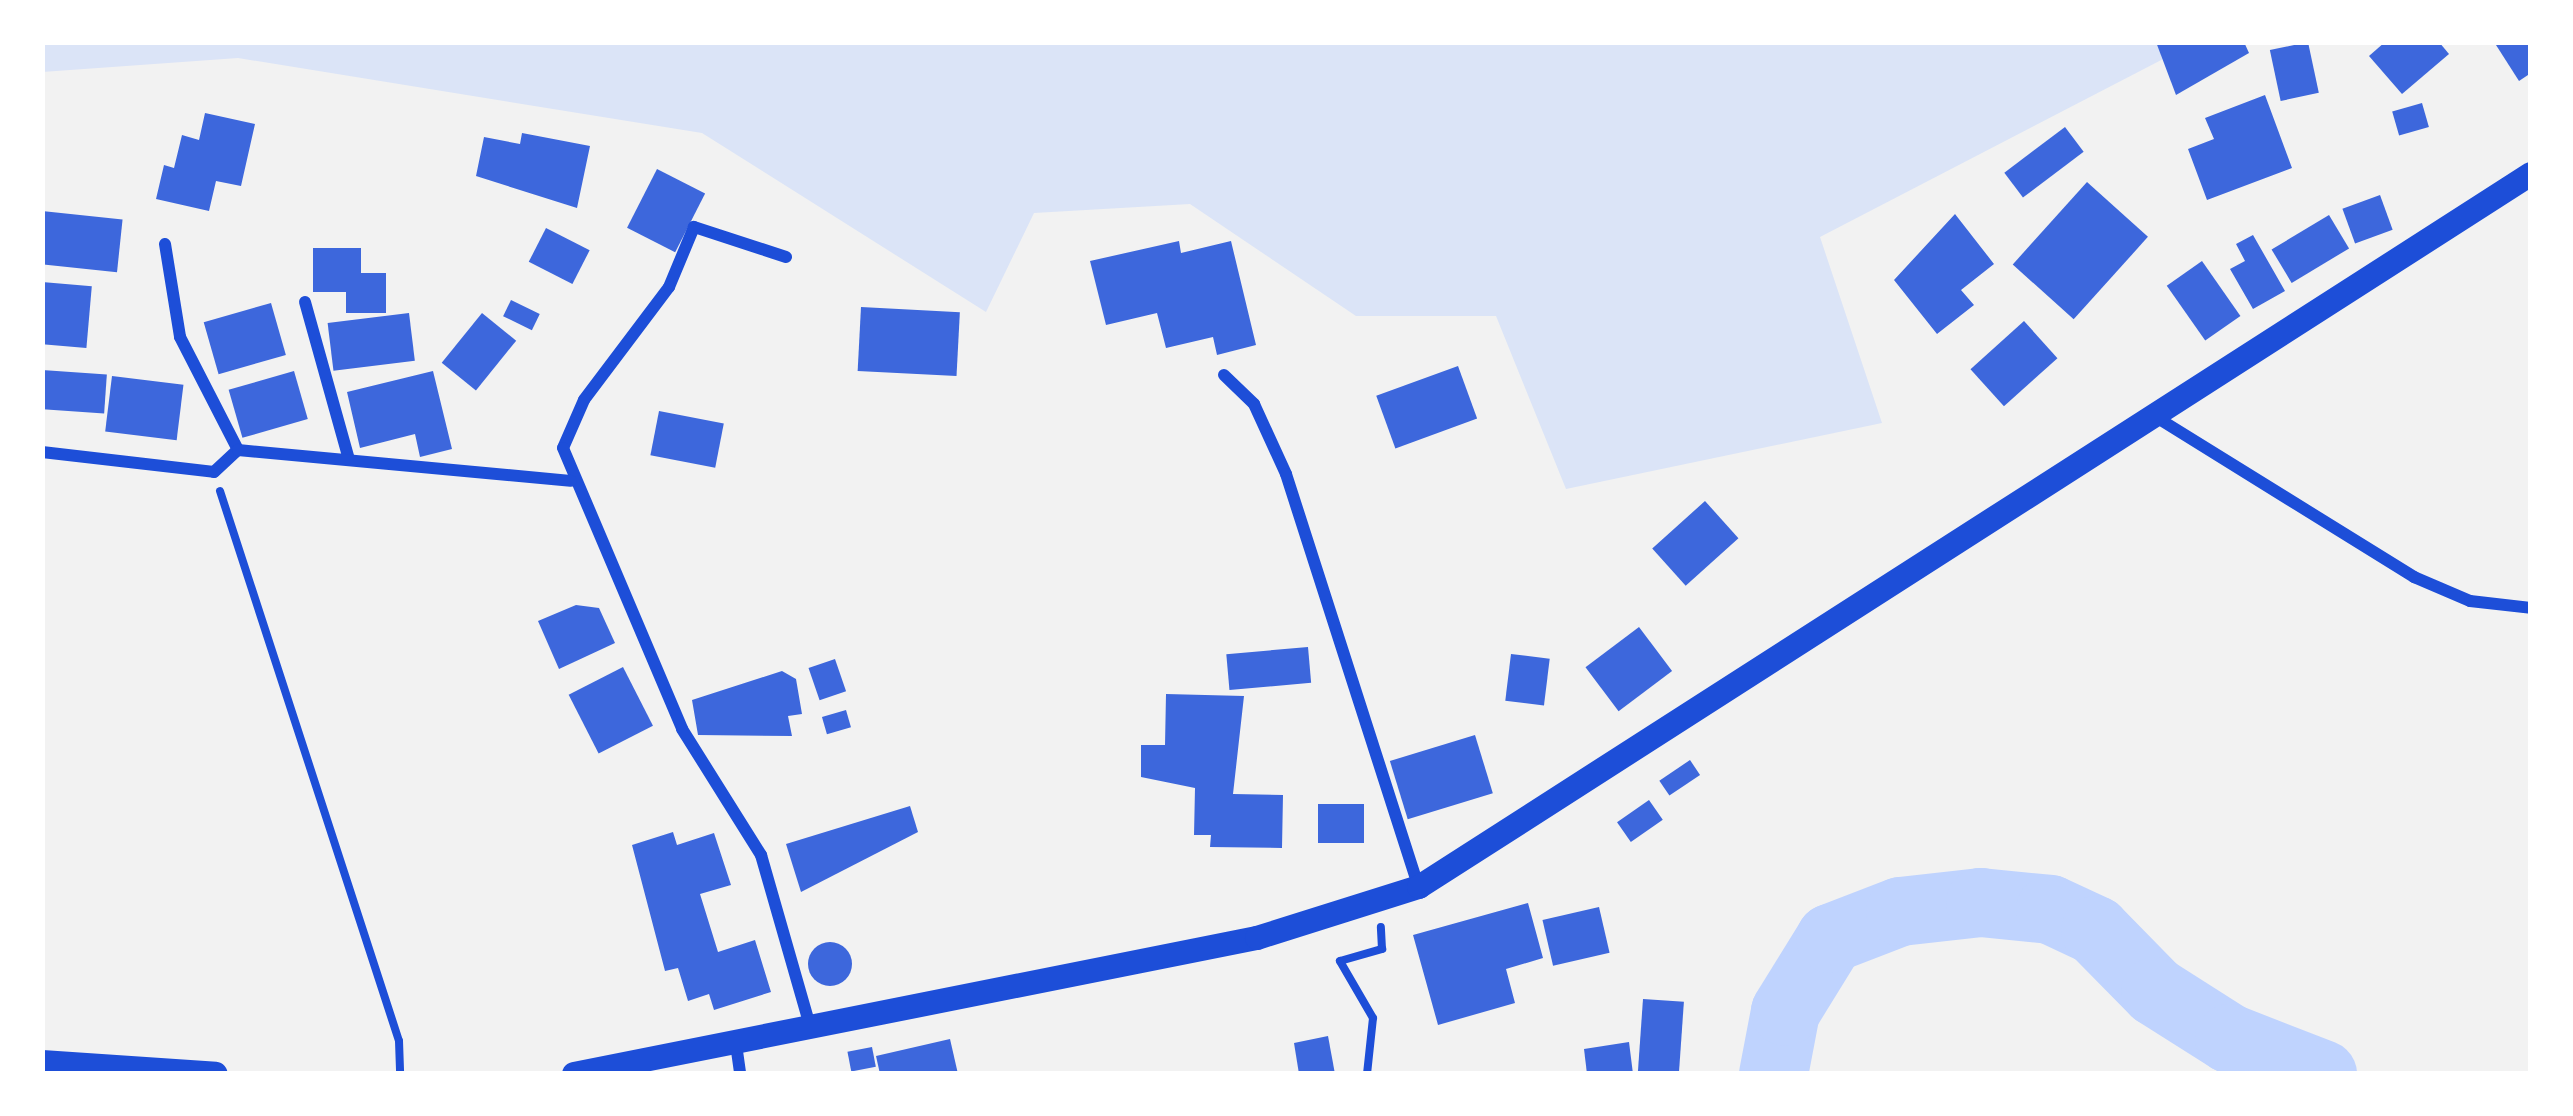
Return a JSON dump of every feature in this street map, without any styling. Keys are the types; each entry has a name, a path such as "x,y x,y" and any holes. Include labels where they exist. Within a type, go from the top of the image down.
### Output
{"main road":[{"path":"574,1074 1257,938 1419,887 2531,174"},
{"path":"42,1062 216,1074"}],"street":[{"path":"786,257 694,227 669,287 584,400 563,448 571,482 682,729 760,855 810,1026"},
{"path":"165,244 180,337 238,450"},
{"path":"305,302 349,460"},
{"path":"1224,375 1254,404 1286,474 1419,887"},
{"path":"2156,417 2414,577 2470,601 2531,608"},
{"path":"42,452 214,472 238,450 571,482"},
{"path":"736,1044 740,1074"}],"path":[{"path":"214,472 399,1041 400,1074"},
{"path":"1367,1074 1373,1018 1340,961 1382,950 1377,902"}],"shaded area":[{"path":"42,42 2196,42 1820,237 1882,423 1566,489 1496,316 1356,316 1190,204 1034,213 986,312 702,133 238,58 42,72"}],"building":[{"path":"2156,42 2244,42 2249,53 2176,95"},
{"path":"2308,42 2319,93 2281,101 2270,50"},
{"path":"2385,42 2439,42 2449,54 2402,94 2369,56"},
{"path":"2531,42 2531,73 2519,81 2496,45"},
{"path":"2265,95 2292,168 2207,200 2188,149 2214,139 2205,118"},
{"path":"2422,103 2429,127 2399,136 2392,112"},
{"path":"205,113 255,124 241,186 216,181 209,211 156,199 164,165 174,168 182,135 199,140"},
{"path":"2065,127 2084,152 2023,197 2004,173"},
{"path":"522,133 590,146 577,208 476,176 484,137 520,144"},
{"path":"657,169 705,194 675,252 627,228"},
{"path":"2087,182 2148,237 2074,319 2013,264"},
{"path":"2380,195 2393,230 2355,243 2342,209"},
{"path":"42,211 123,219 117,272 42,264"},
{"path":"1955,214 1994,264 1961,290 1974,305 1937,334 1894,280"},
{"path":"2329,215 2349,248 2292,283 2272,250"},
{"path":"546,228 590,250 572,284 529,262"},
{"path":"2253,235 2285,291 2253,309 2230,269 2245,261 2236,244"},
{"path":"1179,241 1181,253 1231,241 1256,345 1217,355 1213,337 1166,348 1157,313 1106,325 1090,261"},
{"path":"313,248 361,248 361,273 386,273 386,313 346,313 346,292 313,292"},
{"path":"2202,261 2240,316 2205,341 2167,286"},
{"path":"42,282 92,286 86,348 42,344"},
{"path":"511,300 540,314 532,330 503,316"},
{"path":"271,303 286,355 219,374 204,322"},
{"path":"861,307 960,312 957,376 858,371"},
{"path":"409,313 415,361 333,371 328,323"},
{"path":"482,313 516,341 476,390 442,363"},
{"path":"2024,321 2057,358 2004,406 1970,369"},
{"path":"1458,366 1477,419 1395,448 1376,396"},
{"path":"42,370 107,375 104,413 42,409"},
{"path":"294,371 308,419 242,438 229,390"},
{"path":"433,371 452,449 420,457 415,434 360,448 347,392"},
{"path":"112,376 183,385 177,440 105,432"},
{"path":"659,411 724,424 715,468 650,455"},
{"path":"1705,501 1738,538 1686,586 1652,549"},
{"path":"576,605 599,608 615,643 559,669 538,621"},
{"path":"1639,627 1672,671 1619,711 1585,667"},
{"path":"1308,647 1311,683 1229,690 1226,654"},
{"path":"1511,654 1550,659 1544,705 1505,701"},
{"path":"835,659 846,691 820,700 809,668"},
{"path":"623,667 653,726 599,753 569,695"},
{"path":"782,671 796,679 802,714 788,716 792,736 698,735 692,700"},
{"path":"1166,694 1244,696 1233,794 1283,795 1282,848 1210,847 1211,835 1194,835 1195,788 1141,777 1141,745 1165,745"},
{"path":"846,710 851,727 827,734 822,717"},
{"path":"1475,735 1493,793 1408,819 1390,761"},
{"path":"1690,760 1700,775 1669,796 1659,781"},
{"path":"1649,800 1663,820 1631,842 1617,822"},
{"path":"1318,804 1364,804 1364,843 1318,843"},
{"path":"910,806 918,832 801,892 786,844"},
{"path":"673,832 677,845 714,833 731,885 700,894 718,952 755,940 771,992 714,1010 709,994 688,1001 678,968 665,971 632,845"},
{"path":"1528,903 1543,958 1506,969 1515,1003 1438,1025 1413,935"},
{"path":"1599,907 1610,953 1553,966 1542,920"},
{"path":"830,942 845,949 852,964 845,979 830,986 815,979 808,964 815,949"},
{"path":"1643,999 1684,1002 1679,1074 1638,1074"},
{"path":"1328,1036 1335,1074 1299,1074 1294,1043"},
{"path":"950,1039 958,1074 880,1074 876,1056"},
{"path":"1629,1042 1633,1074 1587,1074 1584,1049"},
{"path":"872,1047 876,1067 851,1071 847,1052"}],"waterway":[{"path":"1773,1074 1785,1011 1830,938 1900,911 1980,902 2050,909 2095,930 2155,991 2229,1038 2322,1074"}]}
